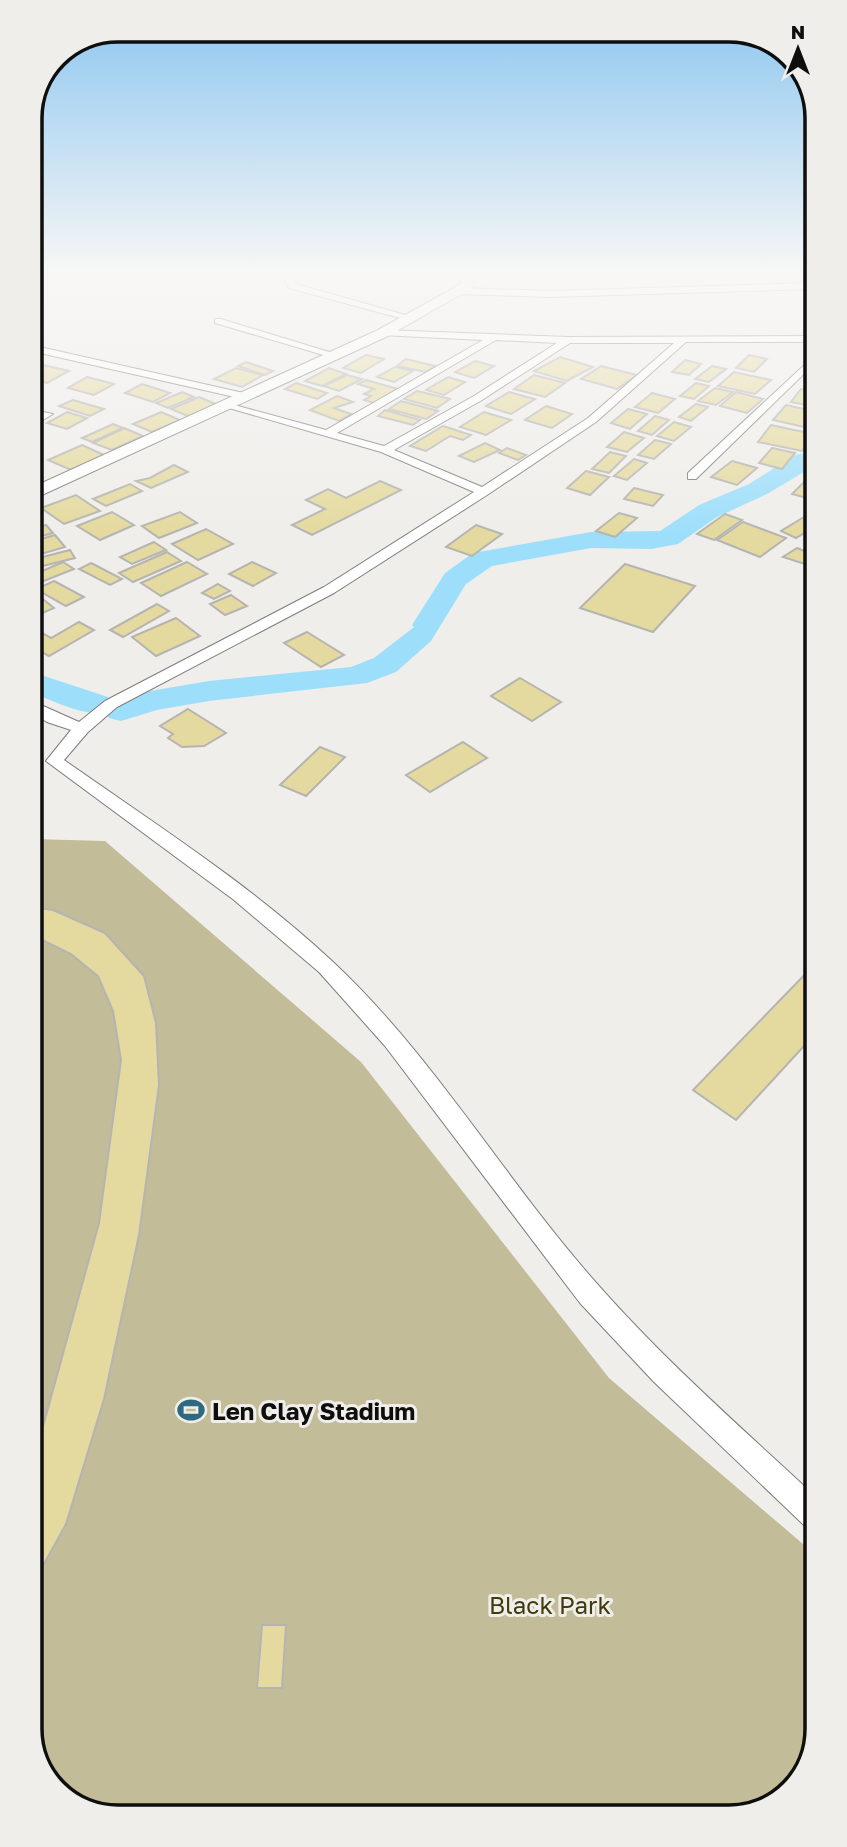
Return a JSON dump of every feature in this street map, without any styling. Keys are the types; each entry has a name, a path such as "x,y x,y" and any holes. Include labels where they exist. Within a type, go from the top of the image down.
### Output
{"street":[{"path":"89,361 248,397"},
{"path":"42,490 321,361"},
{"path":"327,434 452,361"},
{"path":"385,450 478,398 535,361"},
{"path":"659,361 592,420 329,590 111,704 82,728 54,761 241,895 326,967 392,1040 589,1294 663,1373 805,1507"},
{"path":"692,476 805,368"},
{"path":"227,405 385,450 483,492"},
{"path":"42,417 47,414"},
{"path":"42,712 53,719 82,728"}],"green space":[{"name":"Black Park","path":"42,839 105,841 361,1062 609,1378 805,1546 804,1739 792,1771 767,1795 753,1801 729,1805 113,1805 80,1795 61,1779 46,1753 42,1729"}],"building":[{"path":"355,361 380,361 361,373 343,368"},
{"path":"403,361 415,361 435,366 426,372 397,366"},
{"path":"475,361 494,366 474,378 455,372"},
{"path":"552,361 574,361 593,367 567,381 534,371"},
{"path":"684,361 701,364 689,375 672,372"},
{"path":"743,361 765,361 754,372 736,368"},
{"path":"246,362 273,371 265,375 238,366"},
{"path":"42,366 69,371 47,383 42,382"},
{"path":"601,366 637,375 617,389 581,379"},
{"path":"712,366 726,369 709,382 695,379"},
{"path":"395,367 413,371 394,382 377,377"},
{"path":"236,368 263,375 242,387 214,379"},
{"path":"329,368 346,374 322,386 305,381"},
{"path":"734,372 771,380 755,394 718,386"},
{"path":"347,375 362,379 339,391 324,386"},
{"path":"534,375 565,383 545,397 514,389"},
{"path":"87,377 114,384 94,395 68,388"},
{"path":"448,377 465,382 444,395 426,390"},
{"path":"366,380 398,389 374,403 364,400 371,396 364,394 374,389 358,384"},
{"path":"296,383 327,393 317,399 285,389"},
{"path":"696,383 709,386 694,399 680,396"},
{"path":"142,384 170,393 153,402 125,393"},
{"path":"715,388 733,392 716,405 698,401"},
{"path":"801,389 805,390 805,405 791,402"},
{"path":"417,391 450,399 437,408 404,399"},
{"path":"182,392 194,397 168,408 156,403"},
{"path":"509,392 535,399 511,414 486,406"},
{"path":"736,392 763,399 747,413 720,406"},
{"path":"652,393 675,399 658,413 635,407"},
{"path":"337,396 353,402 334,408 351,414 339,421 310,410"},
{"path":"199,397 218,405 190,417 171,409"},
{"path":"73,400 104,409 90,416 59,406"},
{"path":"401,401 438,411 426,419 389,409"},
{"path":"696,404 708,407 691,421 679,417"},
{"path":"786,405 805,409 805,427 773,420"},
{"path":"546,406 572,414 552,428 525,420"},
{"path":"628,409 647,414 630,429 611,423"},
{"path":"385,410 420,420 413,425 378,416"},
{"path":"67,412 87,418 67,429 47,423"},
{"path":"161,412 180,420 152,432 133,424"},
{"path":"484,412 511,420 486,435 460,427"},
{"path":"655,416 669,420 652,435 638,431"},
{"path":"674,422 691,427 674,441 657,436"},
{"path":"113,424 123,428 92,442 82,438"},
{"path":"771,425 805,432 805,447 802,451 758,442"},
{"path":"443,426 471,435 463,440 450,436 426,451 410,446"},
{"path":"124,428 143,436 112,450 93,443"},
{"path":"624,432 644,438 627,452 607,447"},
{"path":"655,440 671,444 654,459 638,455"},
{"path":"485,443 500,450 474,462 459,456"},
{"path":"82,445 104,455 71,470 48,460"},
{"path":"507,448 526,455 518,460 499,453"},
{"path":"772,448 795,453 782,469 759,463"},
{"path":"610,452 626,456 609,473 592,469"},
{"path":"634,459 647,463 627,480 614,476"},
{"path":"732,461 757,468 737,485 711,477"},
{"path":"174,465 188,472 151,488 136,481 150,478"},
{"path":"586,471 609,477 590,495 567,488"},
{"path":"380,481 401,490 312,535 292,525 325,509 306,500 328,489 346,498"},
{"path":"805,481 805,498 792,494"},
{"path":"130,484 142,491 106,506 93,499"},
{"path":"634,488 663,495 653,506 624,499"},
{"path":"76,495 100,511 64,524 42,508"},
{"path":"112,512 134,525 100,540 77,526"},
{"path":"180,512 197,523 159,538 142,526"},
{"path":"619,513 637,518 615,537 596,531"},
{"path":"725,514 742,520 714,540 697,534"},
{"path":"805,516 805,532 796,538 781,531"},
{"path":"743,522 786,538 760,557 717,540"},
{"path":"46,525 53,533 42,536 42,526"},
{"path":"476,525 502,534 472,556 446,547"},
{"path":"206,529 233,544 198,560 172,544"},
{"path":"55,535 65,547 42,554 42,539"},
{"path":"154,542 166,550 132,564 120,557"},
{"path":"797,548 805,551 805,564 783,557"},
{"path":"70,550 75,558 42,566 42,557"},
{"path":"167,552 181,561 133,582 119,573"},
{"path":"63,562 74,569 42,582 42,571"},
{"path":"187,562 207,574 161,596 141,583"},
{"path":"252,562 276,573 253,586 229,574"},
{"path":"91,563 122,579 110,585 79,569"},
{"path":"625,564 695,586 653,632 580,608"},
{"path":"54,581 84,597 66,606 42,592 42,586"},
{"path":"218,584 230,591 214,599 202,593"},
{"path":"231,595 247,606 225,615 210,604"},
{"path":"44,600 54,608 42,613"},
{"path":"157,604 169,611 123,637 110,630"},
{"path":"176,618 200,636 156,656 132,637"},
{"path":"79,622 94,630 49,656 42,652 42,635 51,638"},
{"path":"307,632 344,655 321,667 284,643"},
{"path":"520,678 561,702 532,721 491,696"},
{"path":"188,709 226,733 204,746 182,747 168,738 173,734 160,726"},
{"path":"463,742 487,758 430,792 406,775"},
{"path":"320,747 345,757 306,796 280,785"},
{"path":"42,908 53,910 105,933 144,976 156,1023 159,1085 139,1235 104,1399 66,1524 42,1568 42,1430 99,1223 121,1060 113,1011 98,976 71,954 42,940"},
{"path":"805,974 805,1045 736,1120 693,1090"},
{"path":"262,1625 286,1625 282,1688 257,1688"}],"waterway":[{"path":"427,625 455,579 483,559 591,540 651,541 668,538 708,511 758,489 805,460"},
{"path":"121,711 150,701 209,691 356,676 385,665 420,635"},
{"path":"42,685 96,704"}],"place":[{"name":"Len Clay Stadium","path":"191,1410"}]}
